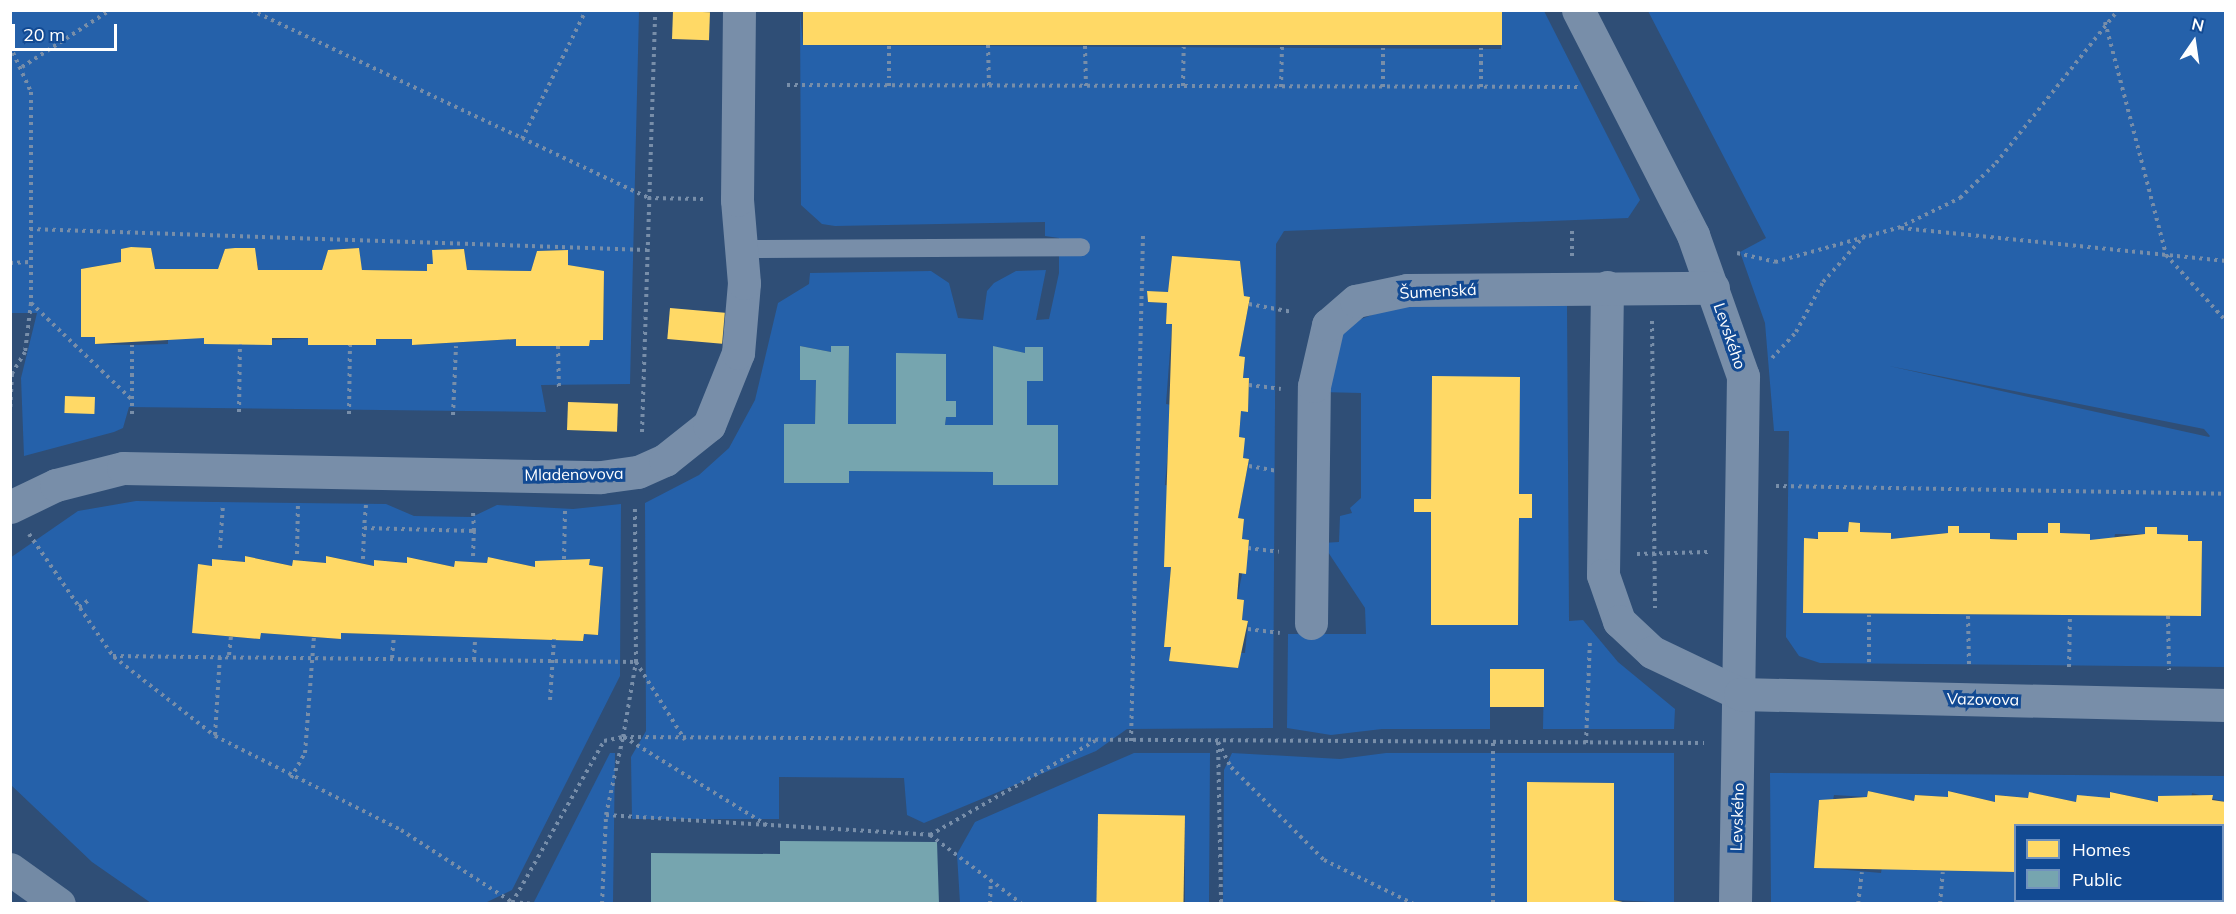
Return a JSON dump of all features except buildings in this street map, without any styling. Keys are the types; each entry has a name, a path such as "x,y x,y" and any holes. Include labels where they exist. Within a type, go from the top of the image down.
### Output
{"main road":[{"path":"10,869 58,903"}],"street":[{"name":"Mladenovova","path":"19,520 56,485 123,468 566,476 638,472 665,460 709,424 738,353 743,249 736,200 739,10"},
{"name":"Levského","path":"1578,10 1622,88 1693,235 1713,288 1743,389 1735,903"},
{"path":"1607,287 1603,575 1619,621 1652,652 1740,694"},
{"name":"Šumenská","path":"1297,629 1314,386 1328,325 1356,301 1407,290 1713,288"},
{"name":"Vazovova","path":"1740,694 2226,705"}],"lane":[{"path":"743,249 1081,247"}],"path":[{"path":"22,67 111,10"},
{"path":"252,10 648,198 736,200"},
{"path":"522,139 586,10"},
{"path":"641,441 655,10"},
{"path":"1693,235 1754,260 1775,262 1865,235 1899,228 1960,198 1996,163 2105,22 2118,10"},
{"path":"2105,22 2166,255 2226,321"},
{"path":"889,45 889,86"},
{"path":"988,45 989,86"},
{"path":"10,46 22,67 31,92 31,303 25,352 11,374 10,414"},
{"path":"1085,46 1086,86"},
{"path":"1183,86 1184,47"},
{"path":"1281,87 1282,47"},
{"path":"1383,48 1383,87"},
{"path":"1481,48 1481,87"},
{"path":"787,85 1622,88"},
{"path":"1899,228 2226,261"},
{"path":"30,229 647,250"},
{"path":"1131,741 1143,235"},
{"path":"1743,389 1796,332 1823,282 1865,235"},
{"path":"10,263 30,262"},
{"path":"1651,287 1654,554 1652,652"},
{"path":"31,303 132,400"},
{"path":"1249,304 1292,312"},
{"path":"239,412 240,344"},
{"path":"132,345 132,414"},
{"path":"349,414 350,345"},
{"path":"453,415 456,346"},
{"path":"558,346 559,389"},
{"path":"1249,385 1290,390"},
{"path":"1249,466 1288,473"},
{"path":"220,548 225,470"},
{"path":"297,554 299,471"},
{"path":"363,558 367,471"},
{"path":"471,473 473,556"},
{"path":"564,559 566,476"},
{"path":"1742,485 2226,494"},
{"path":"602,903 606,815 636,662 635,503"},
{"path":"19,520 113,656 215,736 291,778 401,830 512,903 534,903"},
{"path":"364,528 474,531"},
{"path":"1248,548 1286,554"},
{"path":"1604,554 1741,551"},
{"path":"79,607 89,600"},
{"path":"1869,615 1869,668"},
{"path":"2069,671 2070,615"},
{"path":"1968,616 1968,669"},
{"path":"2168,616 2169,671"},
{"path":"1248,629 1297,629"},
{"path":"229,655 231,636"},
{"path":"1586,743 1590,636"},
{"path":"291,778 305,753 314,637"},
{"path":"392,658 394,637"},
{"path":"474,660 475,638"},
{"path":"550,700 554,639"},
{"path":"113,656 229,655 552,663 636,662"},
{"path":"215,736 220,656"},
{"path":"636,662 686,740"},
{"path":"623,737 769,826"},
{"path":"512,903 604,741 623,737 686,740 1708,743"},
{"path":"606,815 930,835 1096,741"},
{"path":"1218,741 1221,903"},
{"path":"1218,741 1238,775 1324,860 1414,903"},
{"path":"1493,743 1493,903"},
{"path":"930,835 1022,903"},
{"path":"1858,903 1862,872"},
{"path":"1940,903 1943,872"},
{"path":"990,903 991,880"}],"shaded area":[{"path":"10,11 639,11 630,384 541,385 546,412 129,407 123,428 24,456 21,378 37,313 11,313","holes":["151,248 155,269 218,269 225,249 235,249 258,264 258,270 322,270 328,250 358,248 362,270 427,271 444,249 464,249 467,270 531,271 537,251 567,250 568,265 604,272 603,340 590,340 589,346 516,339 413,345 412,339 376,339 376,345 308,345 308,338 204,344 204,338 168,338 168,344 132,345 95,344 95,337 81,337 81,269 121,262 121,249","65,396 94,397 94,413 65,413"]},
{"path":"800,11 803,45 1501,49 1502,11 1544,11 1640,200 1628,218 1284,231 1276,244 1273,728 1127,729 1096,751 924,823 907,815 904,778 779,777 779,819 632,819 631,757 646,731 645,503 699,475 729,448 755,400 778,303 809,284 810,273 931,271 949,283 958,318 983,320 987,291 994,283 1016,271 1046,270 1036,320 1049,319 1059,273 1059,238 1045,236 1045,222 835,226 822,224 801,205","holes":["1172,256 1240,261 1244,296 1250,297 1239,356 1245,357 1243,378 1249,378 1248,411 1241,411 1239,437 1243,458 1249,459 1238,518 1244,520 1242,539 1249,540 1237,599 1244,600 1242,620 1248,621 1245,653 1239,653 1237,668 1170,661 1171,647 1164,647 1171,567 1165,567 1171,486 1165,485 1172,405 1166,404 1172,324 1166,323 1167,303 1148,302 1147,291 1168,292","800,346 831,352 832,346 849,346 848,424 896,424 896,354 946,401 956,401 956,417 946,417 945,425 993,425 993,347 1025,353 1025,347 1042,347 1043,381 1027,381 1027,425 1057,485 993,485 993,472 849,471 849,483 784,483 784,424 815,424 816,380 800,379"]},
{"path":"1648,11 2225,11 2225,667 1820,663 1799,656 1786,637 1789,431 1774,431 1765,323 1740,252 1766,238","holes":["1889,366 2204,429 2210,436 2209,437","1849,522 1860,523 1860,532 1891,533 1891,539 1948,533 1948,526 1959,526 1959,533 1990,533 1990,539 2017,540 2048,533 2048,523 2060,533 2090,534 2090,540 2114,540 2115,534 2145,534 2157,528 2157,534 2187,535 2188,541 2202,541 2201,616 1804,613 1804,539 1818,538 1818,532 1848,532"]},
{"path":"1542,299 1567,306 1569,621 1583,620 1618,662 1675,709 1674,729 1543,729 1544,670 1490,669 1490,729 1382,729 1331,735 1287,728 1288,634 1366,634 1365,608 1322,543 1339,542 1340,516 1352,513 1350,508 1361,498 1361,393 1321,392 1333,346 1350,323 1394,307","holes":["1432,377 1519,377 1519,494 1532,494 1532,518 1519,518 1518,625 1431,624 1431,512 1414,512 1414,499 1431,499"]},
{"path":"136,501 386,504 414,516 472,517 497,505 573,509 621,504 620,676 512,890 485,903 151,903 92,862 11,785 10,558 78,511","holes":["246,556 292,566 293,560 326,563 327,556 374,566 375,560 407,563 408,557 454,567 455,561 487,563 488,557 535,567 535,562 589,559 589,565 603,567 598,635 584,634 583,641 341,633 341,639 261,633 260,639 192,633 198,565 212,566 213,559 245,562"]},
{"path":"610,753 615,753 613,903 534,902"},
{"path":"1134,753 1210,753 1209,903 1185,903 1185,815 1098,815 1097,903 960,903 957,854 975,822"},
{"path":"1232,753 1340,759 1386,753 1674,753 1674,903 1614,900 1614,783 1528,782 1527,903 1223,904 1224,770"},
{"path":"1770,773 2225,776 2225,802 2192,793 2191,799 2158,797 2158,802 2111,792 2110,798 2076,802 2029,792 2028,798 1996,795 1995,802 1949,791 1948,797 1915,795 1914,801 1868,791 1867,797 1834,795 1833,800 1819,800 1814,867 1881,873 1882,867 2014,872 2014,902 2224,902 2225,871 2225,903 1771,903"}]}
